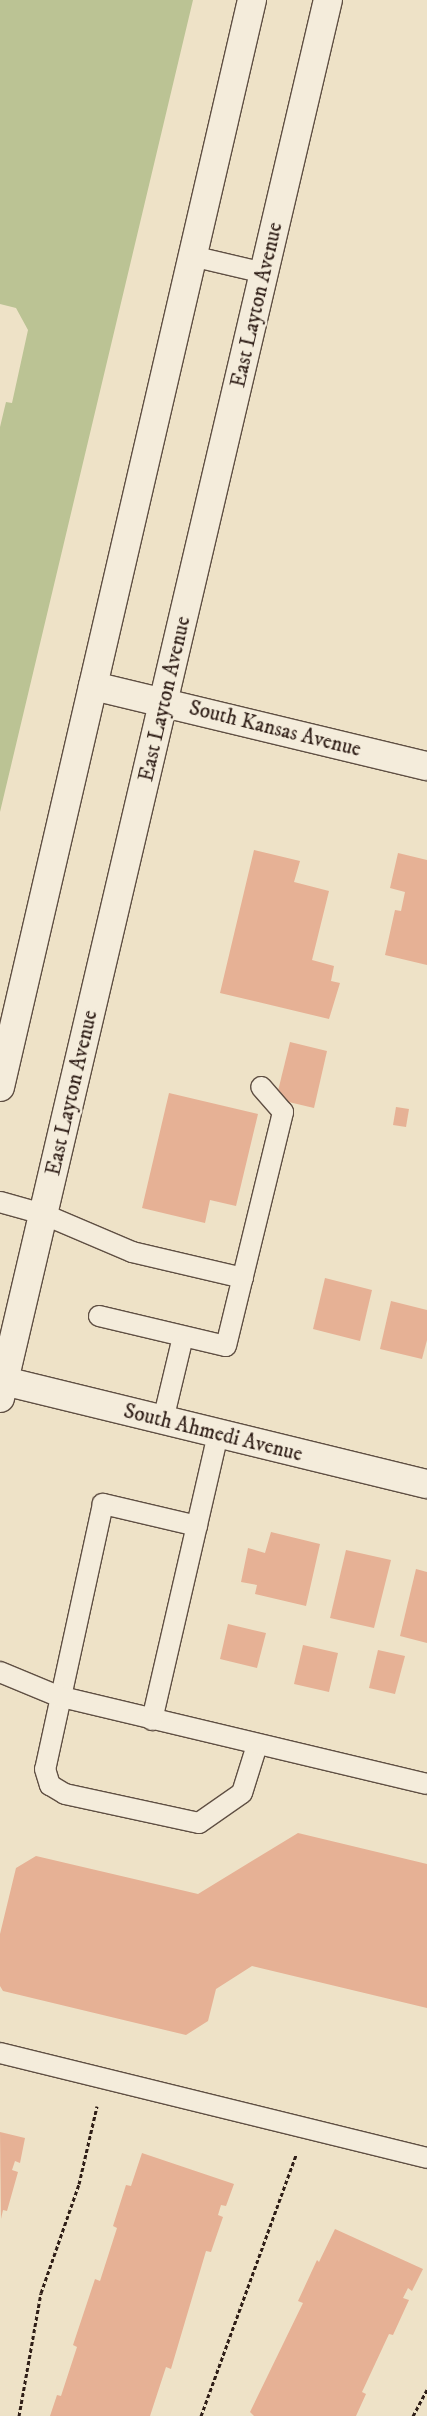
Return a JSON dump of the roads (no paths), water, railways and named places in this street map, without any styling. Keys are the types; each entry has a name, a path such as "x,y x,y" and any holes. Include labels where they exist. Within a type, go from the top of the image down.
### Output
{"main road":[{"path":"0,1087 252,0"},
{"name":"East Layton Avenue","path":"1,1386 164,703 328,0"},
{"name":"South Kansas Avenue","path":"93,686 427,766"},
{"name":"South Ahmedi Avenue","path":"1,1386 163,1420 427,1484"}],"lane":[{"path":"192,256 264,273"},
{"path":"99,1316 226,1346 283,1112 261,1087"},
{"path":"0,1202 43,1214 132,1252 243,1278"},
{"path":"163,1420 183,1337"},
{"path":"152,1720 218,1434"},
{"path":"197,1526 103,1504 58,1696 44,1768 50,1785 65,1794 199,1824 242,1793 257,1744"},
{"path":"0,1672 58,1696 152,1720 427,1784"},
{"path":"0,2053 427,2158"}]}
